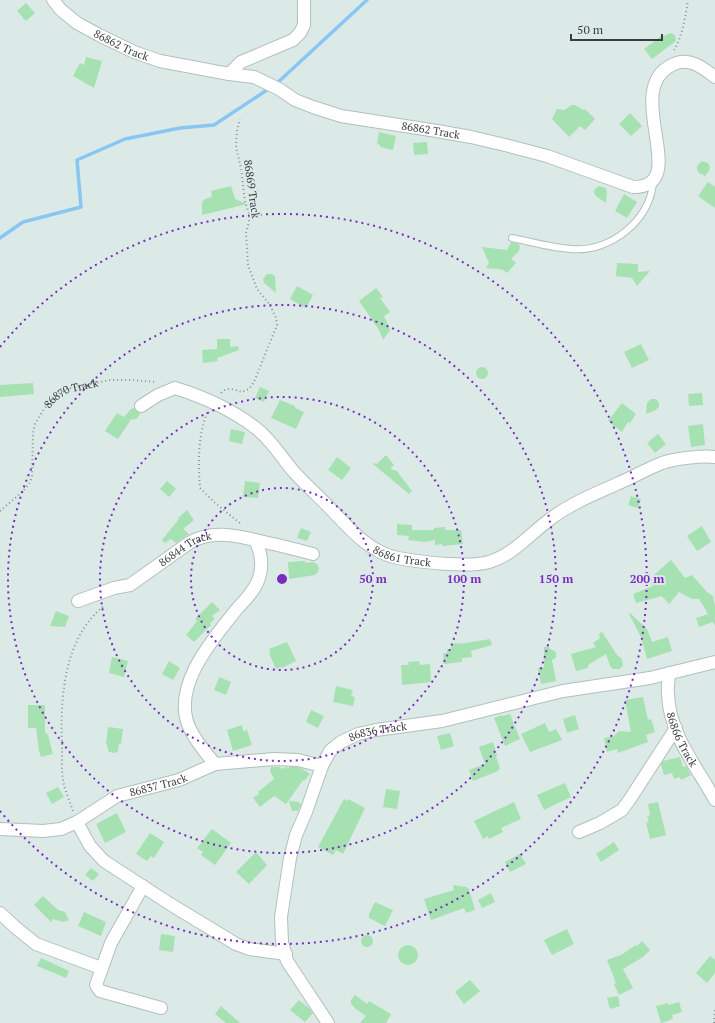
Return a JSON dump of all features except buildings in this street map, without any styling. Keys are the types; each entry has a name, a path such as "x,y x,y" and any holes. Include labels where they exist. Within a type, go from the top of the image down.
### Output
{"street":[{"name":"86862 Track","path":"53,0 61,10 77,23 134,52 160,61 229,74 254,77 279,89 295,100 342,116 437,131 494,142 547,156 634,187 644,187 653,181"},
{"path":"229,74 241,62 293,40 304,25 304,0"},
{"path":"653,181 658,173 660,159 657,135 652,114 652,96 656,80 664,68 679,61 691,62 703,68 715,77"},
{"path":"141,406 158,395 175,388 215,403"},
{"name":"86861 Track","path":"215,403 257,429 269,441 294,472 362,540 378,551 397,558 421,561 476,564 491,562 520,545 548,520 564,509 594,494 663,463 687,458 715,457"},
{"name":"86844 Track","path":"78,601 114,588 130,585 198,538 226,534 238,535 313,554"},
{"path":"215,764 190,728 186,708 188,687 193,672 203,653 216,634 254,589 259,579 261,558 255,540"},
{"name":"86836 Track","path":"328,1023 287,961 282,942 281,917 290,858 296,835 306,812 322,766 330,751 341,742 358,734 442,721 563,691 650,678 715,662"},
{"name":"86866 Track","path":"669,673 668,694 671,714 678,735 715,800"},
{"path":"579,832 600,823 622,810 676,728"},
{"name":"86837 Track","path":"0,829 43,831 61,829 77,822 117,796 179,780 215,764 274,758 298,760 322,766"},
{"path":"77,822 90,846 104,861 143,886 236,944 249,950 286,954"},
{"path":"143,886 111,943 96,985 100,991 161,1008"},
{"path":"0,913 36,944 101,968"}],"lane":[{"path":"512,238 574,250 605,244 619,236 638,221 650,200 653,181"}],"path":[{"path":"664,68 679,43 688,0"},
{"name":"86869 Track","path":"240,119 237,130 236,147 241,168 245,202 249,213 249,222 246,234 248,265 257,289 270,305 276,318 277,325 254,382 249,388 242,392 228,388 222,391 208,412 201,436 199,465 200,488 214,502 242,524"},
{"name":"86870 Track","path":"0,511 29,484 32,477 33,432 35,424 53,398 67,389 110,380 161,382 175,388"},
{"path":"77,822 64,784 62,734 65,680 74,649 89,620 107,603"},
{"path":"714,1023 715,1010"}],"waterway":[{"path":"275,85 367,0"},
{"path":"0,238 23,222 81,207 77,160 125,139 180,128 214,125 270,88"}]}
